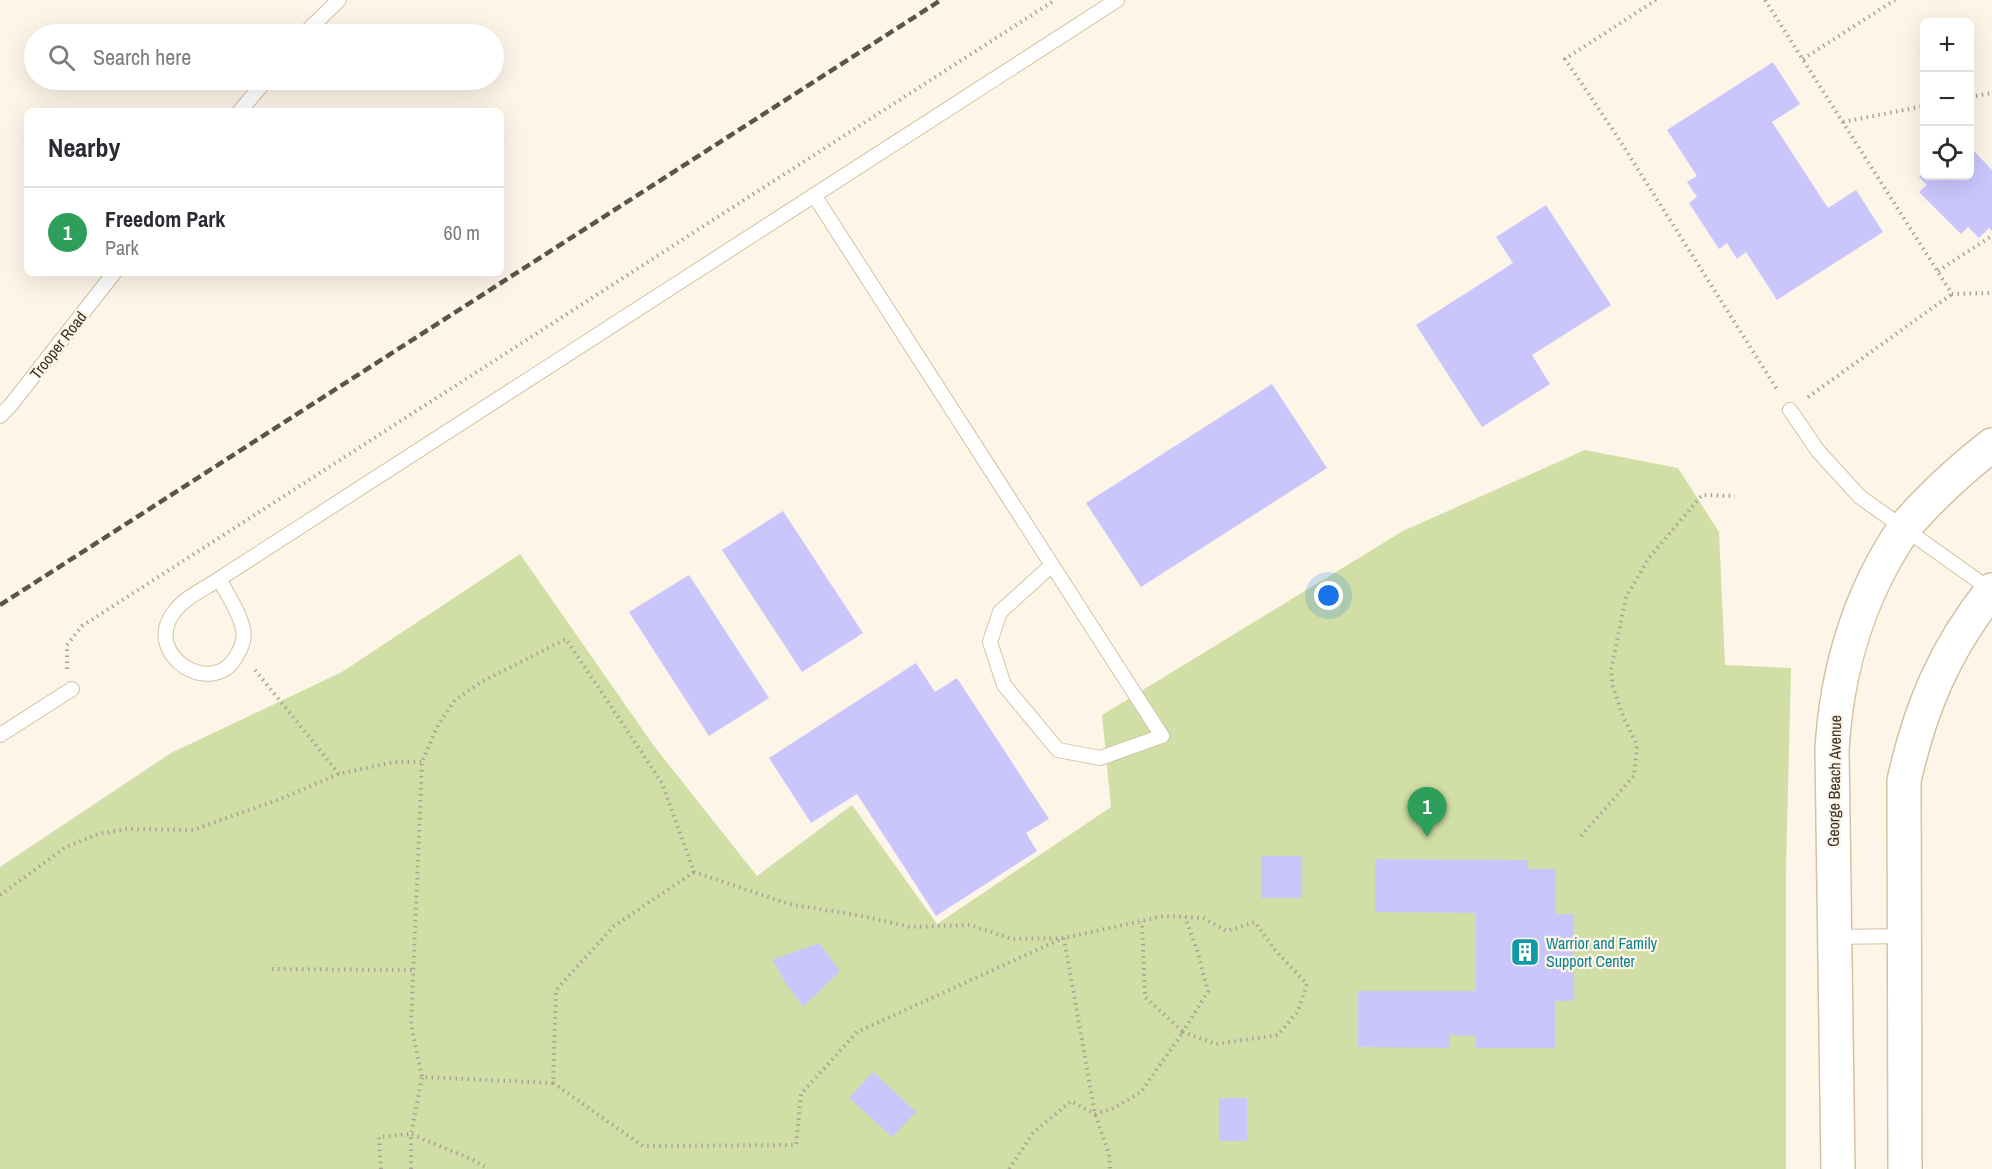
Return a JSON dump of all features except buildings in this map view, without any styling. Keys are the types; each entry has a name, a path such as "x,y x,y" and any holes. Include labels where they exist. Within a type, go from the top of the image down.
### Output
{"street":[{"name":"George Beach Avenue","path":"1838,1169 1832,749 1834,709 1842,669 1853,631 1868,594 1904,528 1965,466 1992,445"},
{"path":"1905,1169 1904,781 1913,740 1944,661 1966,624 1992,590"}],"lane":[{"path":"314,24 339,0"},
{"path":"219,579 239,616 244,631 242,646 236,659 224,669 209,674 194,672 181,666 171,654 166,639 167,624 174,611 219,579 1117,0"},
{"path":"243,108 258,90"},
{"path":"814,195 1162,736 1100,758 1058,750 1004,685 990,642 1000,612 1052,565"},
{"name":"Trooper Road","path":"0,416 112,276"},
{"path":"1790,410 1818,451 1860,497 1992,590"},
{"path":"0,735 72,689"},
{"path":"1834,937 1904,936"}],"path":[{"path":"72,689 67,672 67,645 82,626 1055,0"},
{"path":"1656,0 1565,59 1615,133 1790,410 1952,294 1992,293"},
{"path":"1765,0 1952,294"},
{"path":"1803,59 1895,0"},
{"path":"1974,96 1992,93"},
{"path":"1843,122 1920,107"},
{"path":"1938,271 1990,237"},
{"path":"1581,836 1634,776 1637,745 1623,716 1613,687 1611,670 1626,597 1649,558 1702,495 1735,496"},
{"path":"411,1169 411,1134 422,1077 411,1025 422,762 438,725 455,700 482,682 566,639 662,783 694,872"},
{"path":"239,653 253,667 339,774"},
{"path":"0,895 66,847 98,834 126,829 193,830 280,799 339,774 394,762 422,762"},
{"path":"694,872 789,904 910,927 970,925 1012,939 1064,938 1164,916 1203,918 1227,931 1255,922 1275,950 1307,984 1298,1011 1278,1035 1216,1044 1183,1032 1145,997 1142,921"},
{"path":"553,1083 556,990 614,926 694,872"},
{"path":"1009,1169 1033,1133 1071,1101 1095,1114 1112,1109 1141,1092 1183,1032 1208,991 1185,917"},
{"path":"422,1077 553,1083 643,1146 796,1145 801,1094 857,1032 1064,938"},
{"path":"1064,938 1095,1114 1109,1154 1110,1169"},
{"path":"272,969 414,970"},
{"path":"381,1169 379,1137 411,1134 473,1160 488,1169"}],"green space":[{"path":"1585,450 1678,468 1719,532 1725,665 1791,668 1786,870 1786,1169 0,1169 0,867 171,753 342,672 520,554 654,746 757,876 852,805 937,924 1111,807 1102,715 1403,531"}],"railway":[{"path":"0,605 941,0"}],"place":[{"name":"Freedom Park","path":"1427,837"},
{"name":"Warrior and Family Support Center","path":"1525,952"}]}
